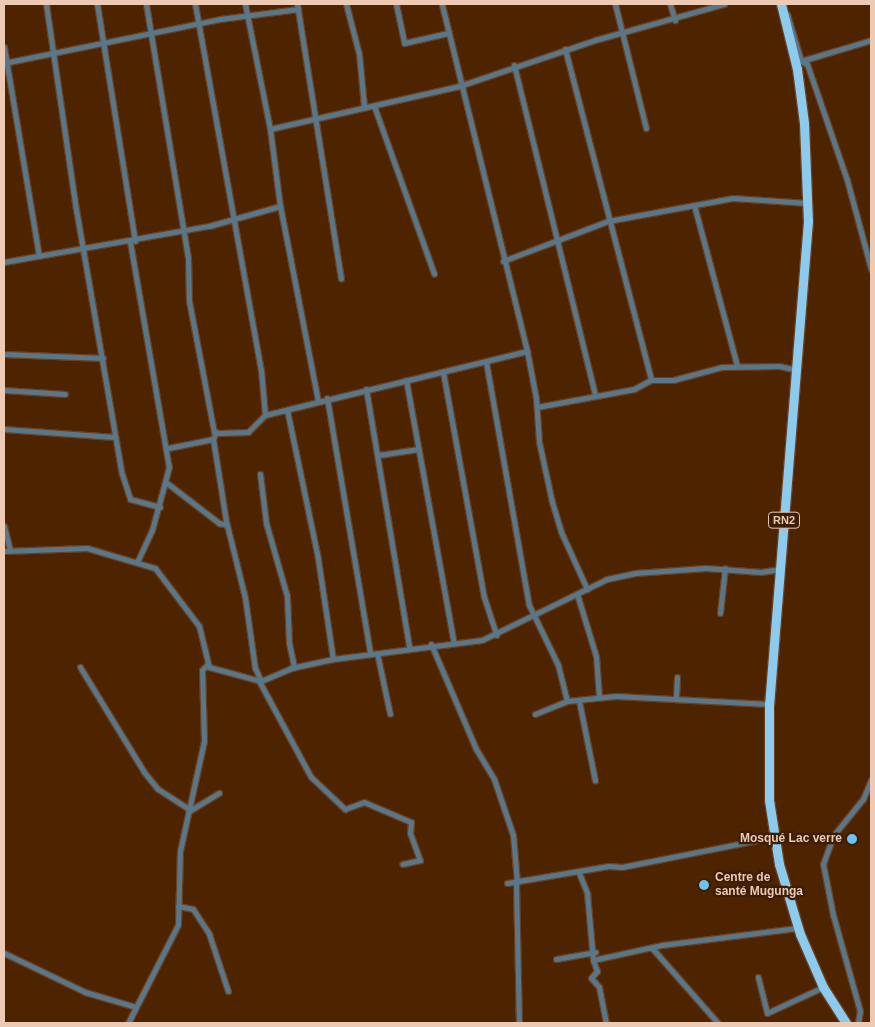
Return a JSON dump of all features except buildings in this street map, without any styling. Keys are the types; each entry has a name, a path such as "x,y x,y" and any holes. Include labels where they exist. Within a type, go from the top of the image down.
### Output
{"highway":[{"name":"RN2","path":"782,4 797,68 808,203 798,370 769,704 769,791 774,837 798,928 824,988 846,1023"}],"street":[{"path":"46,4 55,52 83,249 115,437 130,499 160,507"},
{"path":"97,4 104,42 108,94 168,448 167,483 160,507 137,562"},
{"path":"146,4 181,231 188,258 188,301 216,432 213,440 227,525 245,598 255,668 311,777 345,809 364,802 411,822 410,833 420,860 402,864"},
{"path":"194,4 261,370 265,415"},
{"path":"245,4 270,129 280,206 318,401"},
{"path":"346,4 359,54 364,106"},
{"path":"396,4 404,43 448,33"},
{"path":"442,4 459,86 527,351 537,407 538,442 552,502 561,532 587,589"},
{"path":"616,4 646,128"},
{"path":"670,4 675,20"},
{"path":"270,129 315,116 364,106 374,106 459,86 565,49 675,20 722,4"},
{"path":"782,4 801,61 807,64 847,180 871,268"},
{"path":"5,63 198,23 298,7 341,279"},
{"path":"801,61 871,40"},
{"path":"4,47 5,63 40,256"},
{"path":"565,49 608,221 651,380"},
{"path":"514,66 595,395"},
{"path":"374,106 434,274"},
{"path":"503,261 608,221 733,198 808,203"},
{"path":"694,205 737,366"},
{"path":"4,262 132,242 280,206"},
{"path":"216,432 248,432 265,415 327,398 527,351"},
{"path":"4,354 103,358"},
{"path":"486,362 529,605 558,665 567,701"},
{"path":"537,407 634,389 651,380 737,366 798,370"},
{"path":"443,372 484,597 496,636"},
{"path":"406,380 454,643"},
{"path":"366,389 379,455 409,647"},
{"path":"4,390 65,394"},
{"path":"327,398 370,653"},
{"path":"287,410 318,559 333,659"},
{"path":"4,429 115,437"},
{"path":"168,448 213,440"},
{"path":"379,455 418,449"},
{"path":"260,474 266,523 287,596 289,643 294,668"},
{"path":"167,483 218,523 227,525"},
{"path":"4,526 10,550"},
{"path":"4,550 87,548 137,562 158,571 192,617 204,638 208,664"},
{"path":"720,613 725,568"},
{"path":"208,664 260,681 294,668 333,659 496,636 587,589 634,573 725,568 761,572 782,568"},
{"path":"577,594 596,656 599,697"},
{"path":"431,644 476,749 494,779 513,835 519,1023"},
{"path":"377,653 390,714"},
{"path":"128,1023 133,1006 175,932 180,850 204,741 202,670 208,664"},
{"path":"80,667 144,772 158,789 189,810"},
{"path":"676,697 677,678"},
{"path":"535,714 567,701 599,697 676,697 769,704"},
{"path":"578,701 595,780"},
{"path":"858,1023 860,1010 833,915 824,864 833,836 863,799 871,780"},
{"path":"189,810 219,793"},
{"path":"506,883 580,874 774,837"},
{"path":"580,874 587,893 595,952 593,960 597,971 591,978 599,987 606,1023"},
{"path":"178,906 192,909 209,934 228,991"},
{"path":"593,960 652,948 798,928"},
{"path":"652,948 718,1023"},
{"path":"4,952 85,992 133,1006"},
{"path":"556,959 595,952"},
{"path":"758,977 767,1013 824,988"}],"place":[{"name":"Mosqué Lac verre","path":"852,839"},
{"name":"Centre de santé Mugunga","path":"704,885"}]}
